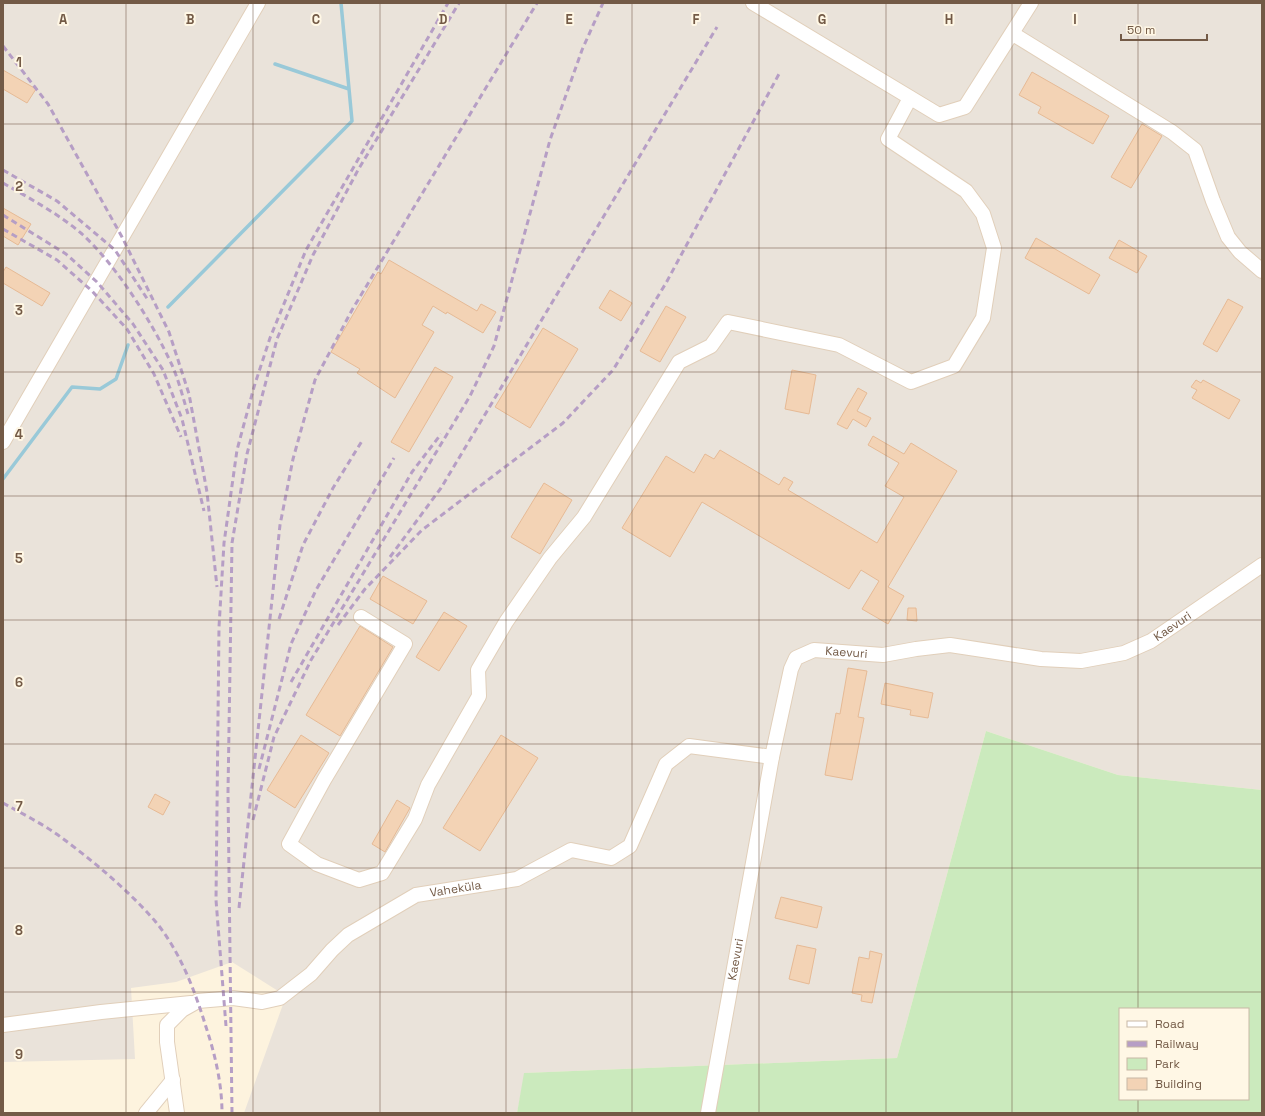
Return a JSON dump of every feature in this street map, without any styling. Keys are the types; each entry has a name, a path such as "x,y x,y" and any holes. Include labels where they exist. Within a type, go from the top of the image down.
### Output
{"street":[{"path":"3,442 258,3"},
{"path":"753,3 939,115 965,107 1032,3"},
{"path":"1013,34 1172,132 1195,150 1213,201 1228,237 1240,252 1262,271"},
{"path":"361,617 405,644 324,780 289,844 317,864 358,880 382,873 398,849 415,819 428,784 479,696 478,670 506,622 550,558 584,517 679,362 711,346 728,322 839,345 911,382 954,366 982,318 994,248 983,214 966,191 888,139 910,98"},
{"name":"Kaevuri","path":"708,1113 772,757 791,669 796,658 814,650 883,656 916,649 950,645 1041,660 1081,661 1124,653 1151,641 1262,565"},
{"name":"Vaheküla","path":"173,1080 167,1042 167,1025 182,1010 193,1003 231,998 262,1002 280,998 311,974 332,950 348,935 416,895 517,879 571,850 611,858 630,846 666,764 689,746 772,757"},
{"path":"3,1025 101,1012 193,1003"},
{"path":"146,1113 173,1080"},
{"path":"173,1080 177,1113"}],"shaded area":[{"path":"3,3 1262,3 1262,790 1118,775 986,731 897,1058 525,1073 517,1113 244,1113 286,996 232,962 176,982 131,988 135,1059 3,1062"}],"green space":[{"path":"986,731 1118,775 1262,790 1262,1113 517,1113 524,1073 897,1058"}],"building":[{"path":"3,70 36,89 27,103 3,89"},
{"path":"1032,72 1109,116 1093,144 1038,113 1041,107 1019,95"},
{"path":"1142,124 1162,136 1131,188 1111,177"},
{"path":"3,208 31,224 18,245 3,236"},
{"path":"1036,238 1100,275 1089,294 1025,258"},
{"path":"1119,240 1147,256 1137,273 1109,258"},
{"path":"389,260 477,311 481,304 496,312 483,333 447,312 446,314 433,306 422,325 434,332 395,398 357,373 360,369 331,352 378,272 381,274"},
{"path":"6,267 50,293 42,306 3,283 3,272"},
{"path":"610,290 632,303 621,321 599,308"},
{"path":"1228,299 1243,307 1217,352 1203,344"},
{"path":"666,306 686,317 660,362 640,351"},
{"path":"543,328 578,349 530,428 495,407"},
{"path":"435,367 453,377 409,452 391,442"},
{"path":"792,370 816,375 809,414 785,409"},
{"path":"1196,380 1201,383 1203,380 1240,400 1229,419 1192,398 1197,390 1191,387"},
{"path":"858,388 867,393 857,411 871,418 866,427 853,419 847,429 837,424"},
{"path":"873,436 904,454 911,443 957,471 888,587 904,596 888,624 862,609 879,581 861,570 849,589 702,502 670,557 622,528 666,456 694,473 705,454 714,459 720,450 779,485 784,477 793,482 788,490 877,543 904,497 885,486 899,463 868,445"},
{"path":"544,483 572,500 540,554 511,537"},
{"path":"383,576 427,601 413,624 370,599"},
{"path":"908,608 916,608 917,621 907,620"},
{"path":"444,612 467,626 439,671 416,657"},
{"path":"360,626 393,647 340,736 306,715"},
{"path":"848,668 867,671 858,717 864,718 852,780 825,775 836,713 840,714"},
{"path":"885,683 933,693 928,718 910,715 911,710 881,704"},
{"path":"301,735 329,753 295,808 267,790"},
{"path":"501,735 538,758 480,851 443,828"},
{"path":"155,794 170,802 163,815 148,807"},
{"path":"397,800 410,808 385,852 372,844"},
{"path":"781,897 822,907 817,928 775,918"},
{"path":"797,945 816,949 809,984 789,979"},
{"path":"870,951 882,954 872,1003 861,1001 862,995 852,993 859,957 869,959"}],"waterway":[{"path":"168,307 352,121 341,3"},
{"path":"275,64 349,89"},
{"path":"3,479 72,387 100,389 116,379 128,345"}],"railway":[{"path":"226,1026 216,900 219,627 224,543 237,450 254,387 270,338 306,250 448,3"},
{"path":"232,1113 228,792 232,543 247,454 277,339 313,255 358,170 459,3"},
{"path":"239,908 280,525 293,459 315,380 352,310 537,3"},
{"path":"253,820 274,737 311,660 470,396 494,346 550,140 582,50 603,3"},
{"path":"390,557 441,488 717,27"},
{"path":"3,46 48,104 122,237 169,332 189,394 207,492 217,587"},
{"path":"338,625 365,589 422,530 563,423 613,370 666,283 779,74"},
{"path":"3,170 57,201 115,250 148,300"},
{"path":"3,183 44,207 82,234 121,278 133,295 164,348 177,377 188,414"},
{"path":"3,215 66,254 97,282 133,324 163,370 182,419 204,511"},
{"path":"3,229 57,260 92,291 127,329 154,374 181,437"},
{"path":"291,682 412,472 441,434"},
{"path":"279,619 303,545 333,488 362,441"},
{"path":"259,769 291,644 316,590 394,458"},
{"path":"3,803 31,818 84,854 133,898 155,921 164,933 186,972 202,1013 217,1069 221,1091 222,1113"}]}
